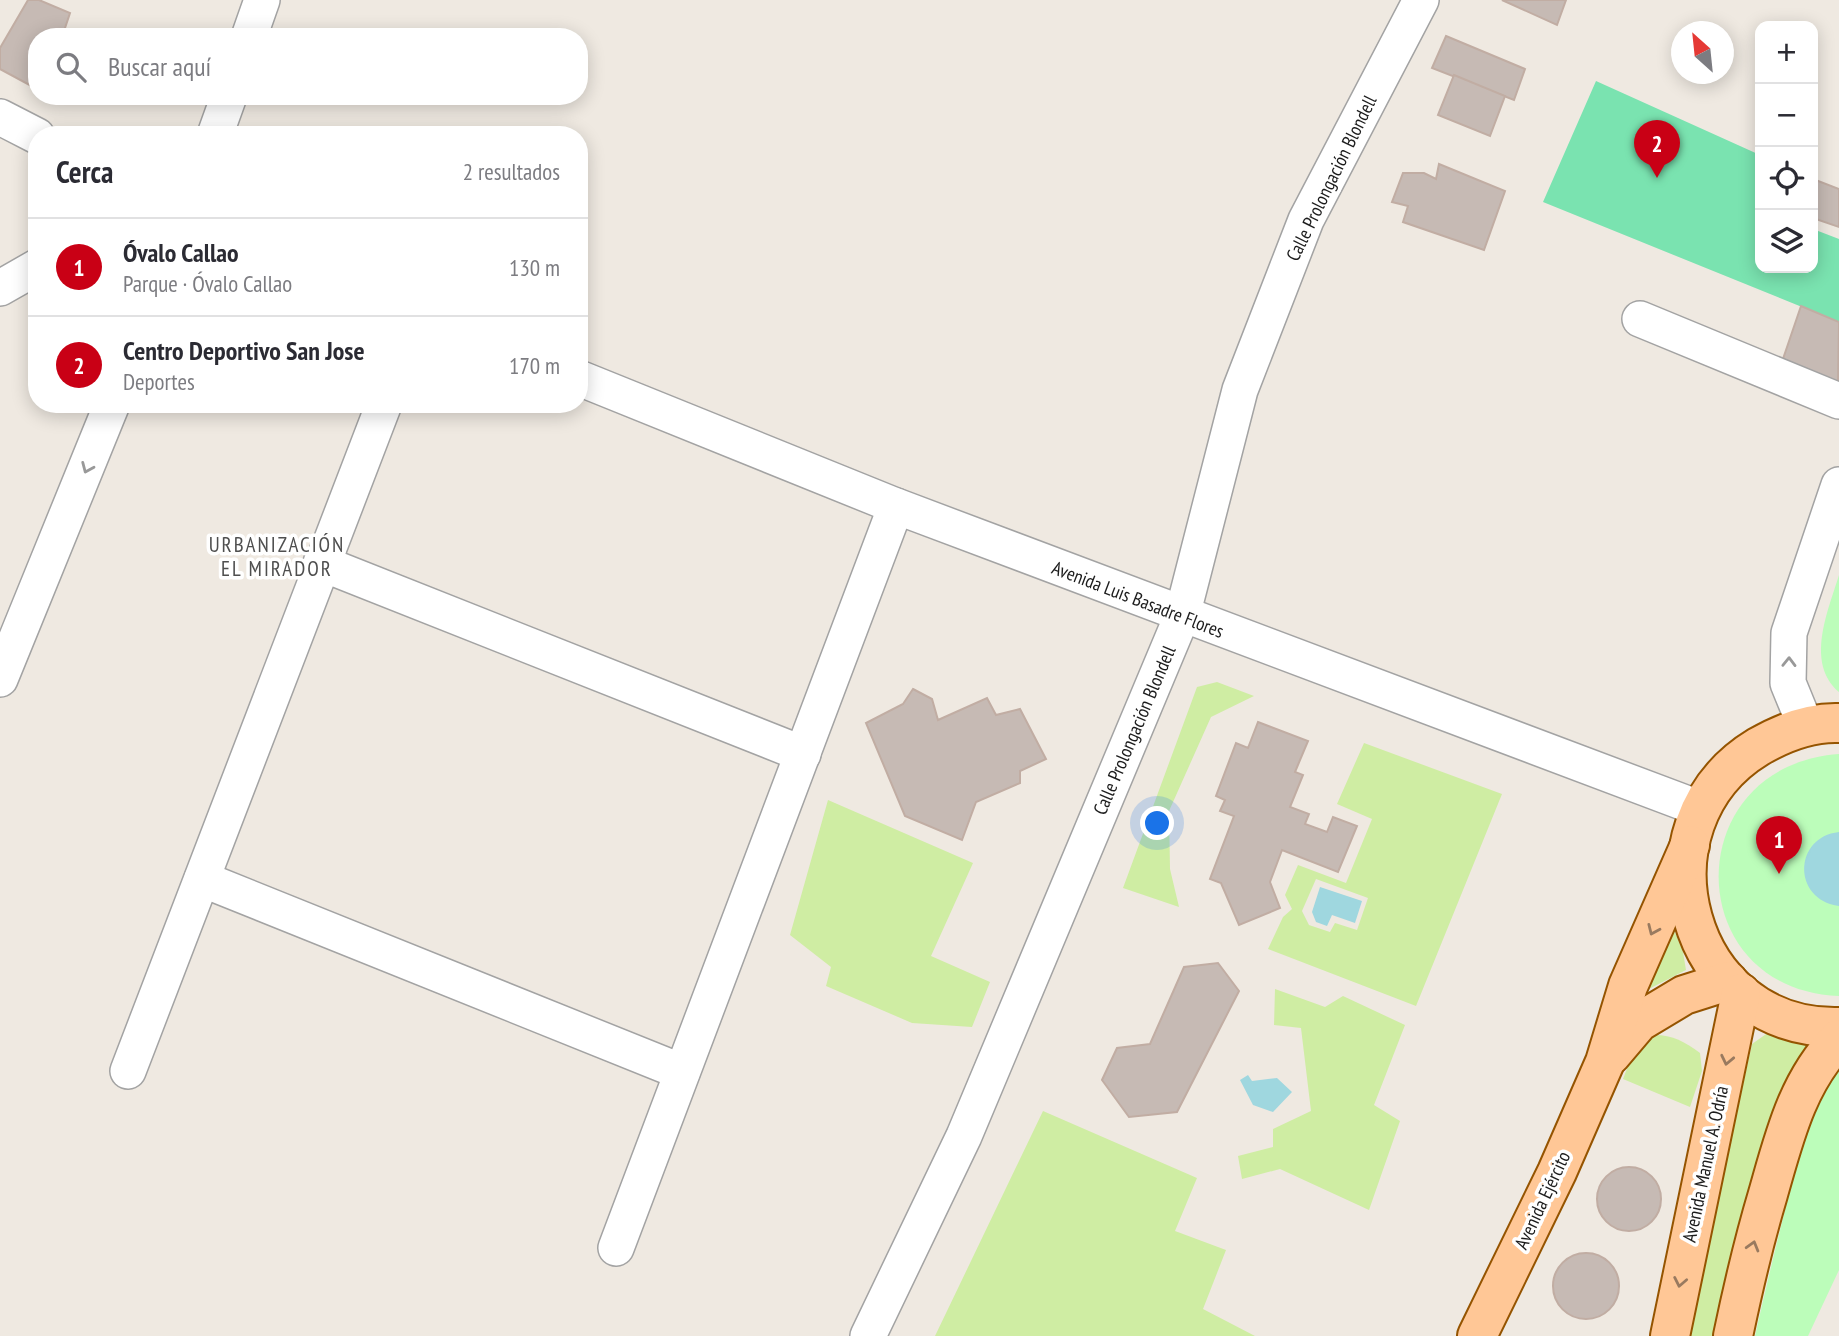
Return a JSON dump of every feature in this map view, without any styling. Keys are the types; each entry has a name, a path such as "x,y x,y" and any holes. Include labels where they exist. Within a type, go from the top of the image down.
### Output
{"main road":[{"path":"1823,725 1773,738 1744,756 1719,780 1701,810 1690,845 1687,891 1693,924 1714,964 1734,987 1762,1007 1784,1018 1839,1027"},
{"name":"Avenida Ejército","path":"1477,1336 1557,1172 1605,1062 1628,986 1690,845"},
{"name":"Avenida Ejército","path":"1605,1062 1639,1022 1684,995 1734,987"},
{"name":"Avenida Manuel A. Odría","path":"1670,1336 1734,987"},
{"path":"1733,1336 1746,1270 1788,1121 1807,1079 1839,1039"}],"street":[{"path":"252,28 262,0"},
{"name":"Calle Prolongación Blondell","path":"868,1336 964,1136 1182,616 1240,390 1307,220 1421,0"},
{"path":"218,126 226,105"},
{"path":"0,117 28,131"},
{"path":"0,288 28,272"},
{"path":"1640,319 1839,401"},
{"name":"Avenida Luis Basadre Flores","path":"588,382 896,506 1701,810"},
{"path":"0,679 108,413"},
{"path":"128,1071 380,413"},
{"path":"1823,725 1788,683 1789,634 1839,485"},
{"path":"616,1248 896,506"},
{"path":"321,564 803,754"},
{"path":"202,879 682,1072"}],"green space":[{"path":"1596,81 1755,153 1755,273 1818,273 1818,231 1839,239 1839,322 1543,202"},
{"path":"1839,575 1839,692 1823,667 1821,652 1825,620"},
{"path":"1217,682 1254,696 1211,717 1169,811 1170,869 1179,907 1123,888 1197,687"},
{"path":"1364,743 1502,794 1416,1006 1268,949 1283,917 1292,909 1285,895 1298,865 1346,883 1372,819 1337,804","holes":["1316,879 1368,898 1357,930 1335,923 1330,932 1309,925 1302,911"]},
{"path":"1839,754 1839,996 1787,984 1749,957 1726,920 1719,877 1726,834 1748,796 1786,768"},
{"path":"828,800 973,863 931,956 990,982 972,1027 912,1023 826,986 831,967 790,935"},
{"path":"1674,930 1683,952 1686,970 1643,992"},
{"path":"1275,989 1325,1007 1343,996 1405,1025 1374,1105 1400,1121 1369,1210 1280,1169 1242,1179 1238,1156 1273,1147 1273,1129 1311,1111 1301,1028 1274,1025"},
{"path":"1769,1032 1805,1042 1809,1049 1789,1076 1769,1133 1736,1235 1714,1336 1687,1336 1752,1044"},
{"path":"1651,1035 1677,1039 1700,1053 1702,1071 1690,1107 1623,1079 1635,1048"},
{"path":"1839,1068 1839,1270 1808,1336 1755,1336 1804,1138 1818,1101"},
{"path":"1043,1111 1197,1178 1175,1231 1226,1250 1203,1309 1255,1336 935,1336"}],"water":[{"path":"1839,832 1839,906 1824,901 1813,893 1806,881 1804,869 1806,856 1813,845 1824,836"},
{"path":"1320,887 1362,901 1355,923 1332,915 1327,926 1316,922 1312,912"},
{"path":"1248,1075 1252,1081 1277,1078 1292,1092 1273,1112 1253,1105 1240,1080"}],"building":[{"path":"28,0 39,0 70,13 65,28 28,28 28,84 0,69 0,48"},
{"path":"1502,0 1566,0 1557,25"},
{"path":"1446,36 1525,69 1514,100 1432,68"},
{"path":"1454,75 1505,96 1490,136 1438,115"},
{"path":"1439,164 1505,191 1484,250 1403,222 1408,206 1392,202 1403,173 1424,173 1436,179"},
{"path":"1818,181 1839,189 1839,227 1818,220"},
{"path":"1801,306 1839,322 1838,383 1783,359"},
{"path":"913,689 932,699 938,720 987,698 996,715 1020,709 1046,759 1020,771 1020,783 976,802 962,840 905,816 866,723 903,704"},
{"path":"1258,722 1308,741 1295,772 1303,775 1290,807 1309,814 1305,824 1327,832 1333,817 1357,826 1338,872 1282,850 1270,882 1280,908 1239,925 1221,883 1210,879 1234,816 1220,811 1225,800 1216,796 1236,743 1248,748"},
{"path":"1218,963 1239,991 1177,1112 1129,1117 1102,1080 1117,1048 1150,1044 1184,967"},
{"path":"1623,1167 1635,1167 1652,1176 1659,1187 1659,1211 1652,1222 1635,1231 1623,1231 1611,1226 1602,1217 1597,1205 1597,1193 1602,1181 1611,1172"},
{"path":"1586,1253 1599,1256 1609,1263 1616,1273 1619,1286 1616,1299 1609,1309 1599,1316 1586,1319 1573,1316 1563,1309 1556,1299 1553,1286 1556,1273 1563,1263 1573,1256"}],"place":[{"name":"Centro Deportivo San Jose","path":"1657,178"},
{"name":"Óvalo Callao","path":"1779,874"}],"district":[{"name":"URBANIZACIÓN EL MIRADOR","path":"277,557"}]}
